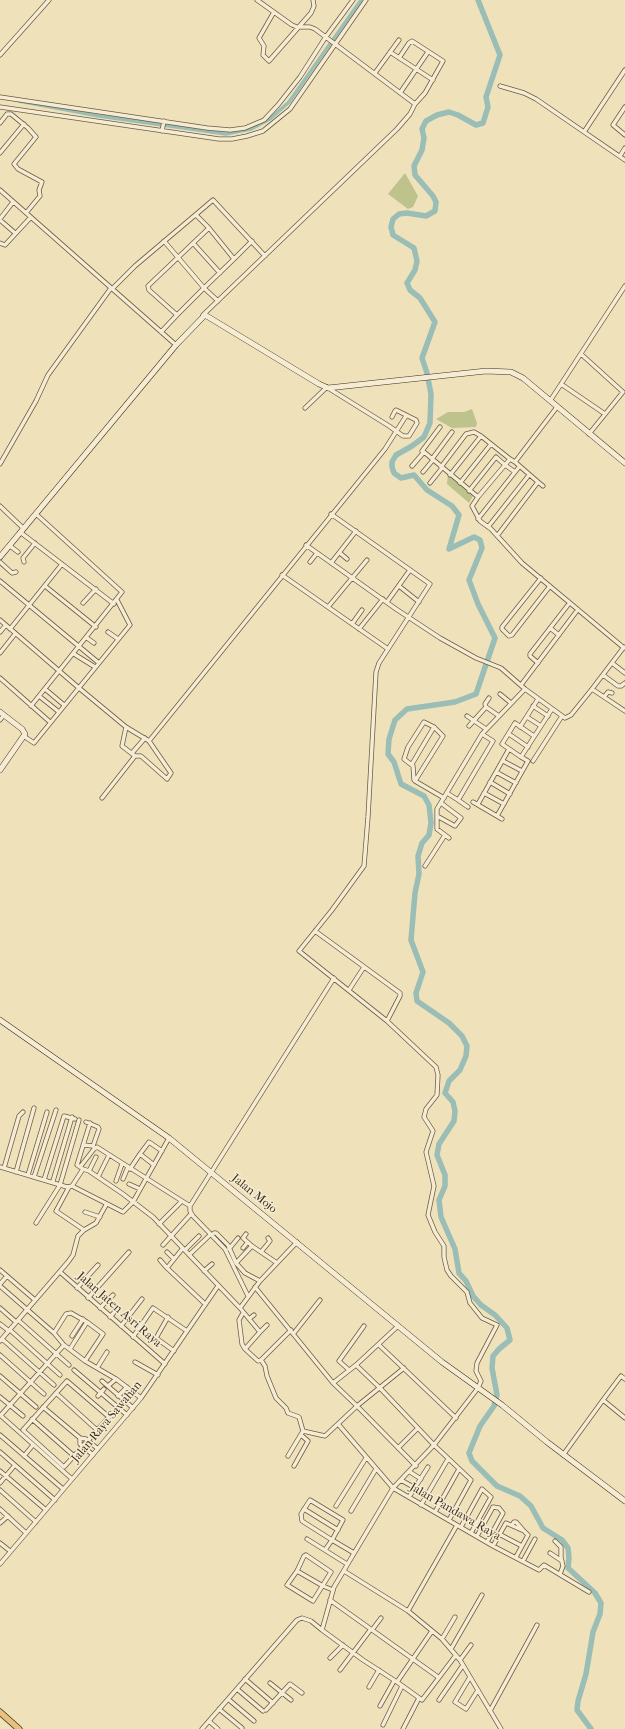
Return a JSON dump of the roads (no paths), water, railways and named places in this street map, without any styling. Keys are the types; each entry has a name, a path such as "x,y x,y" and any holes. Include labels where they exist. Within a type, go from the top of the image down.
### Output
{"main road":[{"path":"0,557 176,345 203,315 215,320 328,388 493,371 511,372 523,378 625,463"},
{"path":"0,770 25,737 24,731 2,713"},
{"name":"Jalan Mojo","path":"0,1020 169,1138 456,1373 502,1405 563,1455 625,1501"},
{"path":"0,1712 19,1729"},
{"path":"0,1717 14,1729"}],"street":[{"path":"0,55 49,0"},
{"path":"258,0 292,25 313,28 415,104"},
{"path":"274,12 259,38 264,46 262,54 268,60 271,60 313,11 313,0"},
{"path":"0,96 207,128 230,130 245,128 255,124 269,115 284,98 353,0"},
{"path":"0,107 223,140 242,137 263,131 290,110 366,0"},
{"path":"375,73 399,40"},
{"path":"203,315 397,129 425,93 443,61 411,41 399,58"},
{"path":"390,52 433,80"},
{"path":"400,93 428,52"},
{"path":"584,132 625,70"},
{"path":"500,86 529,96 625,160"},
{"path":"625,107 613,125 625,135"},
{"path":"0,123 7,114 7,108"},
{"path":"7,114 15,116 35,136 35,139 14,164 42,182 39,190 40,196 26,213"},
{"path":"162,130 164,121"},
{"path":"0,153 24,124"},
{"path":"620,156 625,148"},
{"path":"0,190 176,345"},
{"path":"0,464 36,401 48,376 112,289 127,273 213,200 265,256"},
{"path":"13,202 0,220 15,233"},
{"path":"196,215 209,228 234,259"},
{"path":"0,242 5,244 31,217"},
{"path":"178,315 147,288 209,228"},
{"path":"164,241 204,288 218,301"},
{"path":"161,332 252,241"},
{"path":"193,243 220,273"},
{"path":"550,401 625,286"},
{"path":"580,354 622,390"},
{"path":"560,384 605,414"},
{"path":"589,434 622,394 622,390 625,386"},
{"path":"305,408 328,388 404,437 408,437 417,424 417,421 395,410 392,417"},
{"path":"515,462 557,407"},
{"path":"149,741 397,432 406,416"},
{"path":"412,466 424,452 422,451 440,427"},
{"path":"424,472 452,432"},
{"path":"430,483 466,434 474,432 515,462 543,486"},
{"path":"450,475 481,436"},
{"path":"460,482 491,444"},
{"path":"424,452 478,497"},
{"path":"470,491 496,457 515,472"},
{"path":"306,545 385,601 460,649 505,671 525,689 567,718 592,690 624,647 511,553 488,527 478,519 472,506 510,459"},
{"path":"478,519 519,466"},
{"path":"488,527 529,474"},
{"path":"496,536 538,482"},
{"path":"0,506 35,544 114,604"},
{"path":"31,706 122,594 121,591 36,514"},
{"path":"331,514 430,584 388,649 375,676 368,818 364,866 349,888 299,951 387,1021 438,1070 437,1095 426,1109 424,1115 424,1119 433,1131 426,1152 434,1186 428,1215 435,1232 444,1246 444,1257 447,1270 467,1292 474,1309 482,1318 496,1324 496,1327 477,1363 476,1371 480,1381 478,1388"},
{"path":"331,563 356,531"},
{"path":"24,562 23,558 35,544"},
{"path":"10,546 18,552"},
{"path":"0,548 5,552"},
{"path":"310,562 317,553"},
{"path":"340,553 347,559"},
{"path":"328,607 367,560"},
{"path":"0,562 12,573 14,574 16,572"},
{"path":"10,629 62,564"},
{"path":"359,629 399,586 410,570"},
{"path":"282,575 388,649"},
{"path":"541,578 503,626 502,629 509,636 512,635 550,586"},
{"path":"0,581 99,663"},
{"path":"45,586 96,627"},
{"path":"399,586 419,602"},
{"path":"84,603 96,589"},
{"path":"25,737 34,743 130,625 117,600"},
{"path":"538,663 529,655 568,605"},
{"path":"352,624 362,610"},
{"path":"521,685 576,612"},
{"path":"0,620 59,672 126,726 149,741 171,775 166,779 141,756 133,755 121,746 126,726"},
{"path":"0,632 6,626"},
{"path":"550,628 559,635"},
{"path":"108,632 118,639"},
{"path":"0,653 15,634"},
{"path":"24,641 27,637"},
{"path":"87,638 94,643"},
{"path":"74,654 95,667"},
{"path":"612,663 625,673"},
{"path":"602,675 618,686 621,686 625,682"},
{"path":"0,678 50,722"},
{"path":"45,689 64,705"},
{"path":"449,838 437,830 437,812 440,803 482,734 525,689"},
{"path":"592,690 625,712"},
{"path":"604,697 608,692 612,693"},
{"path":"500,694 511,703"},
{"path":"39,696 59,712"},
{"path":"469,726 486,707 485,703 489,698"},
{"path":"520,727 538,698"},
{"path":"533,706 548,716"},
{"path":"486,707 499,716"},
{"path":"521,757 552,709"},
{"path":"0,720 2,713"},
{"path":"467,716 486,729"},
{"path":"527,716 541,726"},
{"path":"533,761 562,716"},
{"path":"412,764 404,758 423,722 434,727 443,736 415,781"},
{"path":"497,816 528,761 502,744 515,724 534,736"},
{"path":"434,727 412,764 413,779 444,798"},
{"path":"458,800 493,741 482,734"},
{"path":"508,734 528,747"},
{"path":"102,798 145,738"},
{"path":"478,804 509,749"},
{"path":"503,760 522,771"},
{"path":"496,772 516,783"},
{"path":"490,782 510,794"},
{"path":"447,793 468,807"},
{"path":"484,793 504,804"},
{"path":"473,802 502,819"},
{"path":"437,816 455,826 461,818 440,803"},
{"path":"425,866 445,835"},
{"path":"315,931 400,993 400,996 387,1021"},
{"path":"349,990 364,967"},
{"path":"260,1281 243,1272 236,1263 225,1242 201,1225 191,1214 190,1206 333,979"},
{"path":"16,1172 34,1108"},
{"path":"34,1177 56,1110"},
{"path":"23,1112 19,1116 2,1167 70,1187 123,1212 133,1202 169,1138"},
{"path":"28,1175 47,1112"},
{"path":"44,1180 64,1116 80,1120 99,1129 93,1146 83,1145"},
{"path":"80,1120 83,1145 77,1165 98,1177 133,1202 160,1224 260,1332"},
{"path":"53,1181 61,1156 80,1120"},
{"path":"36,1223 60,1185 80,1120"},
{"path":"123,1179 129,1168 149,1142 162,1151"},
{"path":"84,1230 56,1211 96,1147 190,1206"},
{"path":"52,1154 61,1156"},
{"path":"140,1154 154,1165"},
{"path":"98,1177 109,1155"},
{"path":"89,1171 96,1157"},
{"path":"116,1181 122,1164"},
{"path":"129,1184 140,1189"},
{"path":"160,1224 182,1201"},
{"path":"54,1385 1,1341 68,1262 73,1255 77,1238 84,1230 94,1225 100,1217 106,1204"},
{"path":"85,1212 100,1217"},
{"path":"163,1245 191,1214"},
{"path":"189,1255 213,1234"},
{"path":"213,1234 225,1249 249,1295"},
{"path":"246,1234 243,1238 247,1243 277,1263"},
{"path":"167,1268 184,1249 199,1236"},
{"path":"230,1249 238,1238"},
{"path":"261,1252 270,1241 268,1238"},
{"path":"294,1466 308,1441 302,1433 299,1417 288,1413 286,1408 276,1398 266,1376 266,1366 261,1360 258,1361 242,1344 239,1326 241,1310 249,1295 296,1242"},
{"path":"243,1248 247,1243"},
{"path":"236,1263 252,1246"},
{"path":"88,1298 129,1252"},
{"path":"167,1252 174,1259"},
{"path":"160,1260 205,1304"},
{"path":"204,1272 212,1264"},
{"path":"77,1288 98,1265"},
{"path":"0,1270 35,1300"},
{"name":"Jalan Jaten Asri Raya","path":"60,1272 165,1364"},
{"path":"7,1276 0,1285 54,1333 64,1345 86,1361 116,1379 141,1398"},
{"name":"Jalan Raya Sawahan","path":"0,1564 141,1398 218,1286"},
{"path":"256,1287 333,1383 416,1466"},
{"path":"100,1308 112,1295"},
{"path":"121,1326 142,1299"},
{"path":"294,1333 320,1300"},
{"path":"0,1308 69,1365"},
{"path":"110,1317 118,1308"},
{"path":"133,1337 154,1308 187,1332"},
{"path":"54,1333 66,1314 71,1313 83,1319 103,1334 86,1361"},
{"path":"249,1319 254,1315"},
{"path":"168,1318 156,1338 174,1351"},
{"path":"72,1336 83,1319"},
{"path":"70,1348 87,1322"},
{"path":"0,1324 10,1330 60,1375"},
{"path":"245,1348 267,1325"},
{"path":"349,1370 339,1361 364,1326"},
{"path":"333,1383 356,1365 398,1326"},
{"path":"261,1360 291,1330"},
{"path":"379,1344 456,1418"},
{"path":"64,1345 10,1406 0,1415 72,1480"},
{"path":"97,1368 107,1352"},
{"path":"0,1355 44,1394"},
{"path":"135,1362 158,1375"},
{"path":"356,1365 434,1445 471,1480 449,1520"},
{"path":"302,1433 325,1436 357,1406 404,1368"},
{"path":"71,1374 75,1369 102,1391 127,1415"},
{"path":"563,1455 625,1372"},
{"path":"0,1376 36,1408"},
{"path":"621,1376 625,1379"},
{"path":"108,1386 116,1379"},
{"path":"109,1417 68,1381 32,1419 23,1431 61,1466 66,1467 88,1440 114,1413"},
{"path":"102,1381 133,1408"},
{"path":"118,1396 127,1387"},
{"name":"Jalan Pandawa Raya","path":"478,1388 434,1445 416,1466 393,1488 493,1546 538,1570 544,1564 560,1574"},
{"path":"98,1396 102,1391"},
{"path":"56,1393 97,1430"},
{"path":"0,1397 23,1416"},
{"path":"603,1400 625,1418"},
{"path":"43,1407 80,1438 88,1440 98,1449"},
{"path":"32,1419 74,1456"},
{"path":"322,1630 333,1590 393,1488 338,1424"},
{"path":"398,1448 418,1428"},
{"path":"288,1456 302,1433"},
{"path":"0,1435 63,1489"},
{"path":"80,1438 80,1444 93,1455"},
{"path":"24,1456 34,1445"},
{"path":"0,1452 54,1500"},
{"path":"336,1506 366,1458"},
{"path":"422,1504 448,1459"},
{"path":"0,1483 15,1466"},
{"path":"410,1498 428,1467"},
{"path":"351,1511 376,1469"},
{"path":"436,1512 459,1469"},
{"path":"0,1471 46,1510"},
{"path":"410,1472 421,1478"},
{"path":"401,1480 415,1488"},
{"path":"408,1611 482,1489 491,1497 471,1533"},
{"path":"0,1490 36,1522"},
{"path":"325,1550 332,1540 338,1530 343,1520 312,1500 301,1514 302,1521 332,1540 354,1553"},
{"path":"477,1536 493,1507 499,1508 503,1513 487,1542"},
{"path":"0,1509 26,1533"},
{"path":"304,1509 338,1530"},
{"path":"0,1523 8,1516"},
{"path":"493,1546 506,1522 512,1525 516,1522 528,1535 516,1557"},
{"path":"499,1534 522,1546"},
{"path":"307,1539 347,1564"},
{"path":"523,1561 535,1539"},
{"path":"555,1541 561,1547 563,1569 560,1574 589,1592"},
{"path":"0,1543 10,1551"},
{"path":"550,1553 562,1560"},
{"path":"306,1555 330,1572 316,1599 313,1601 287,1585 297,1571 304,1556 306,1555"},
{"path":"344,1570 408,1611 442,1639 460,1660 501,1729"},
{"path":"297,1571 322,1586 333,1590"},
{"path":"451,1649 482,1595"},
{"path":"330,1600 438,1677"},
{"path":"442,1639 455,1617"},
{"path":"340,1670 381,1618"},
{"path":"202,1729 297,1620 305,1619 310,1621 353,1653 423,1700 438,1677 456,1654"},
{"path":"490,1711 537,1625"},
{"path":"380,1706 432,1631"},
{"path":"460,1660 471,1645"},
{"path":"330,1658 343,1646"},
{"path":"439,1700 463,1665"},
{"path":"369,1688 379,1670"},
{"path":"470,1677 455,1702 466,1709 478,1690"},
{"path":"245,1679 273,1703"},
{"path":"270,1683 291,1700"},
{"path":"237,1688 265,1711 291,1684 302,1693"},
{"path":"383,1725 402,1686"},
{"path":"228,1698 254,1721"},
{"path":"403,1729 419,1698"},
{"path":"219,1709 242,1728"},
{"path":"209,1721 218,1729"}],"waterway":[{"path":"19,101 99,116 226,134 251,129 270,119 289,102 361,0"},
{"path":"478,0 500,55 486,97 488,107 483,123 476,125 458,115 449,112 437,115 426,121 422,129 424,138 422,150 414,166 415,175 433,196 436,202 435,211 426,216 407,213 399,214 393,219 391,227 393,235 414,248 417,261 415,270 407,283 410,290 420,298 435,322 422,358 427,373 431,394 430,423 424,437 396,455 392,462 392,467 394,473 401,478 414,475 427,490 452,506 459,515 449,549 474,537 480,540 482,548 469,580 478,604 495,638 476,694 455,702 407,709 395,720 389,739 388,754 394,762 401,784 424,796 429,805 431,823 429,835 422,843 418,856 419,874 415,893 411,940 423,972 416,993 417,1001 449,1023 462,1036 467,1046 466,1056 460,1070 449,1081 445,1093 453,1102 455,1111 454,1121 439,1144 437,1155 445,1175 445,1186 439,1200 441,1217 455,1249 459,1273 466,1281 473,1296 481,1305 495,1315 507,1328 510,1340 493,1356 492,1368 497,1395 494,1406 480,1426 469,1453 472,1461 497,1486 520,1496 531,1506 543,1528 562,1540 568,1548 568,1568 595,1593 601,1603 600,1614 593,1632 586,1674 578,1701 577,1710 591,1729"}]}
